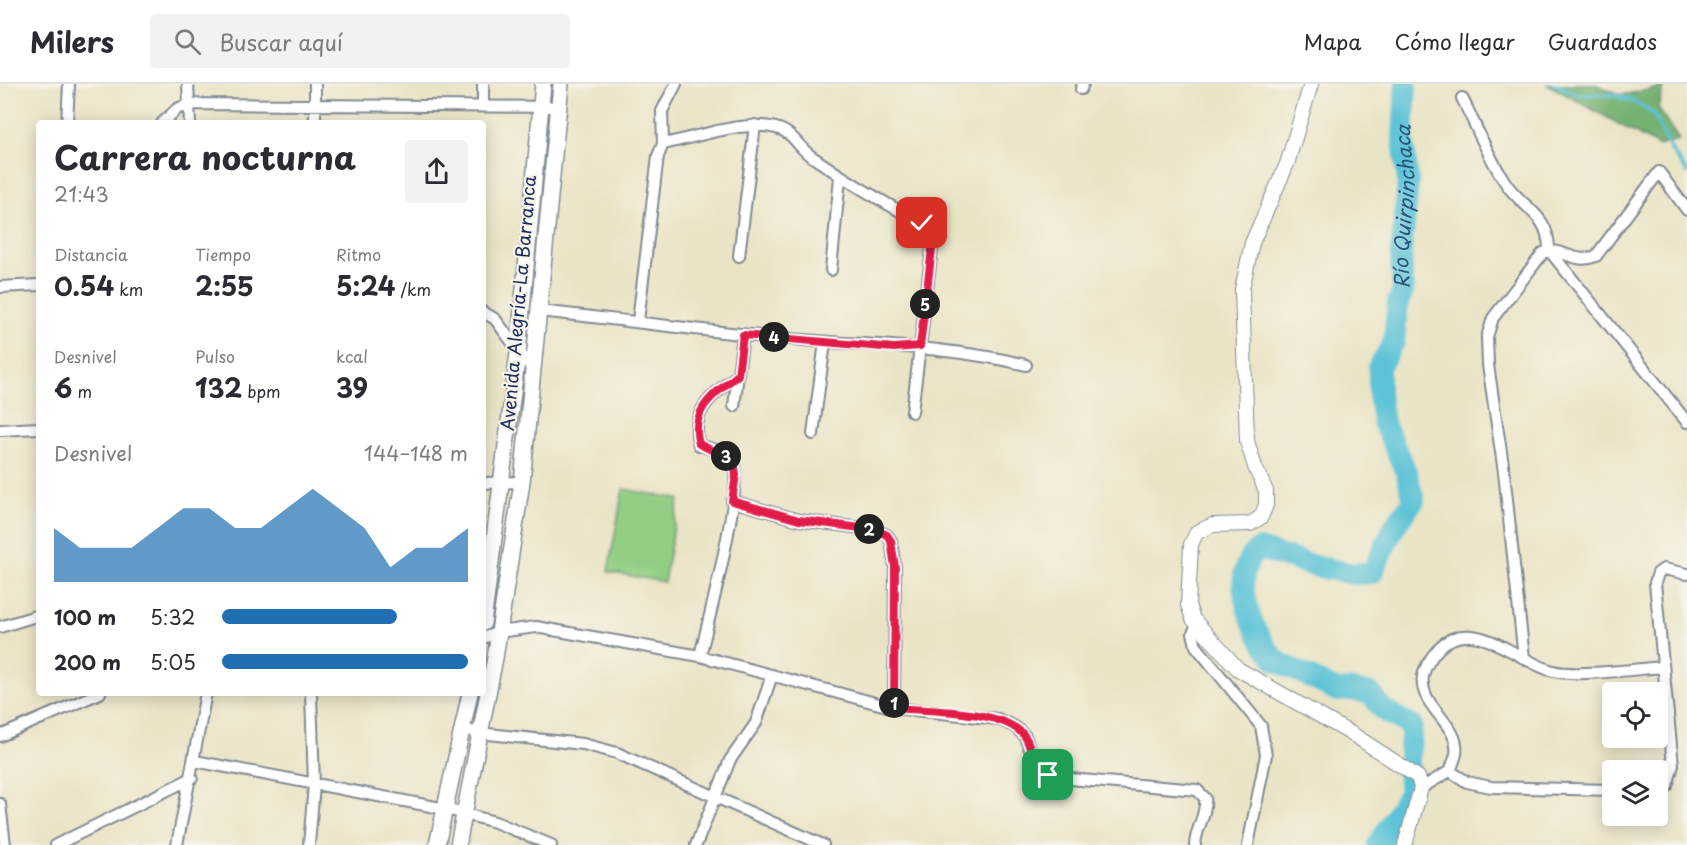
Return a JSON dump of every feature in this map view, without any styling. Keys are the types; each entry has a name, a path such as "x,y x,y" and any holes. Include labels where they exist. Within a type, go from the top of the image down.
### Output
{"main road":[{"name":"Avenida Alegría-La Barranca","path":"486,601 518,353 543,84"},
{"name":"Avenida Alegría-La Barranca","path":"486,695 499,632 522,482 561,84"},
{"path":"437,845 469,696"},
{"name":"Avenida Alegría-La Barranca","path":"458,845 486,696"}],"street":[{"path":"67,120 69,84"},
{"path":"188,84 190,120"},
{"path":"315,84 315,120"},
{"path":"483,84 483,105"},
{"path":"638,321 658,156 663,144 662,111 676,84"},
{"path":"1311,84 1287,164 1252,243 1242,289 1247,441 1255,468 1266,491 1266,505 1261,517 1250,524 1213,525 1197,532 1191,543 1188,605 1198,624 1238,669 1418,777 1421,788 1406,845"},
{"path":"1462,98 1506,185 1538,218 1549,233 1549,250 1687,422"},
{"path":"165,120 177,109 189,104 541,105 558,107"},
{"path":"663,144 755,125 788,132 807,154 840,177 922,223 930,235 932,249 912,412"},
{"path":"739,256 755,125"},
{"path":"1524,658 1504,472 1488,365 1487,338 1493,318 1543,253 1549,250 1577,260 1587,260 1596,255 1659,172 1687,210"},
{"path":"831,270 840,177"},
{"path":"0,287 36,285"},
{"path":"539,310 743,335 894,348 920,346 987,355 1026,365"},
{"path":"486,314 495,319 518,353 533,370"},
{"path":"734,406 743,335"},
{"path":"813,434 825,342"},
{"path":"700,656 727,540 736,475 734,461 699,444 696,424 701,407 738,375"},
{"path":"0,430 36,428"},
{"path":"486,483 522,482"},
{"path":"732,501 799,520 876,530 887,535 891,541 895,567 894,708"},
{"path":"1668,782 1673,765 1655,583 1658,573 1664,569 1687,574"},
{"path":"0,627 36,616"},
{"path":"1198,624 1193,633 1196,645 1261,726 1266,755 1248,845"},
{"path":"486,637 499,632 536,627 700,656 894,708 970,715 1007,723 1025,736 1035,766 1058,778 1197,790 1205,798 1206,811 1196,833 1195,845"},
{"path":"1421,788 1450,771 1456,752 1451,732 1426,698 1423,676 1431,658 1444,644 1465,636 1487,639 1552,671 1663,668"},
{"path":"696,845 730,760 756,723 772,675"},
{"path":"0,736 93,696"},
{"path":"177,845 206,696"},
{"path":"309,845 314,784 311,696"},
{"path":"462,728 478,733 583,744 616,753 823,845"},
{"path":"195,761 446,809 495,822 551,845"},
{"path":"1450,771 1467,782 1491,787 1602,790"},
{"path":"56,845 192,778"},
{"path":"0,804 5,845"}],"green space":[{"path":"1547,84 1595,84 1621,95 1664,87 1658,108 1679,140 1658,146"},
{"path":"623,489 679,499 664,582 608,572"}],"waterway":[{"name":"Río Quirpinchaca","path":"1378,845 1410,792 1408,770 1412,726 1383,710 1371,694 1352,690 1337,691 1277,661 1268,651 1252,622 1244,589 1244,573 1249,560 1259,549 1318,567 1354,574 1372,573 1394,527 1414,500 1406,472 1383,422 1379,394 1379,367 1394,342 1398,302 1403,291 1401,255 1408,182 1403,138 1406,84"},
{"path":"1555,84 1577,94 1615,95 1637,103 1653,113 1671,150 1687,172"},
{"path":"1384,834 1396,845"}],"route":[{"path":"922,223 930,235 932,249 920,346 894,348 743,335 738,375 701,407 696,424 697,437 699,444 734,461 736,475 732,501 799,520 876,530 887,535 891,541 895,567 894,708 998,719 1015,727 1025,736 1035,766 1048,775"}]}
